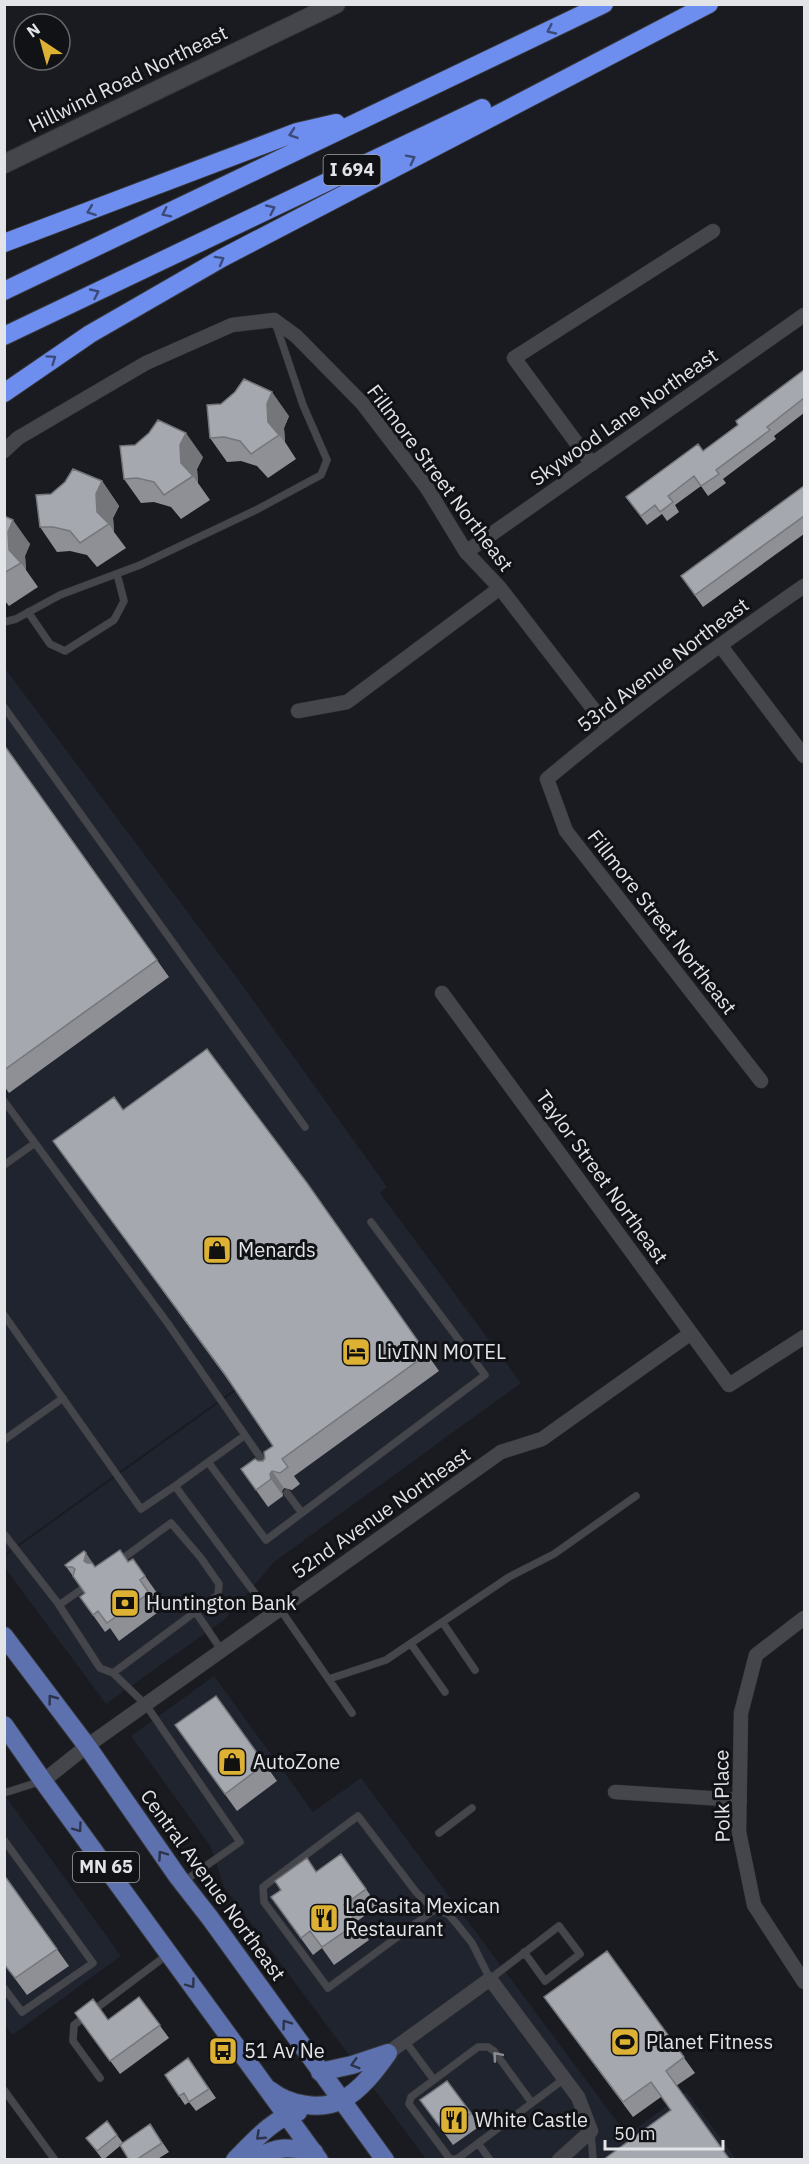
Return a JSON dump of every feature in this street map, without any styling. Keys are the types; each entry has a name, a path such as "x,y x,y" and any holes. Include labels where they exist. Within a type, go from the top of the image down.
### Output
{"highway":[{"name":"I 694","path":"4,291 604,4"},
{"name":"I 694","path":"4,336 700,4"},
{"path":"4,393 74,345 222,258 709,4"},
{"path":"4,243 297,132 370,115"}],"main road":[{"name":"Central Avenue Northeast","path":"4,1636 87,1746 182,1882 385,2160"},
{"name":"MN 65","path":"4,1725 316,2156"},
{"path":"320,2072 352,2065 388,2053"},
{"path":"264,2085 278,2096 300,2104 326,2104 342,2100 374,2073 388,2053"},
{"path":"236,2160 266,2130 294,2113 336,2114 347,2116 358,2122"},
{"path":"254,2160 275,2149 287,2147 316,2156"}],"street":[{"name":"Hillwind Road Northeast","path":"4,164 336,4"},
{"path":"592,464 514,358 713,231"},
{"name":"Skywood Lane Northeast","path":"466,552 804,315"},
{"path":"4,451 18,438 146,363 232,325 274,320"},
{"name":"Fillmore Street Northeast","path":"274,320 297,336 362,403 427,488 466,552 500,588 608,728"},
{"name":"53rd Avenue Northeast","path":"547,779 608,728 804,586"},
{"path":"298,711 347,702 500,588"},
{"path":"720,645 804,756"},
{"name":"Fillmore Street Northeast","path":"547,779 566,831 761,1081"},
{"name":"Taylor Street Northeast","path":"442,993 729,1385 804,1336"},
{"name":"52nd Avenue Northeast","path":"43,1781 87,1746 501,1452 542,1439 692,1333"},
{"name":"Polk Place","path":"804,1618 756,1655 741,1713 739,1832 754,1905 804,1982"},
{"path":"615,1792 740,1800"},
{"path":"388,2053 490,1978 578,2097 591,2131 558,2160"}],"lane":[{"path":"4,622 60,596 117,574 256,510 321,476 327,460 303,405 274,320"},
{"path":"28,612 50,644 65,651 114,621 124,601 117,574"},
{"path":"4,707 305,1127"},
{"path":"4,1101 169,1325 244,1436 272,1473"},
{"path":"4,1165 35,1143"},
{"path":"208,1462 266,1540 485,1375 371,1222"},
{"path":"4,1315 141,1509 244,1436"},
{"path":"4,1440 63,1398"},
{"path":"175,1486 329,1679 352,1713"},
{"path":"287,1493 302,1514"},
{"path":"329,1679 386,1660 509,1577 554,1554 636,1496"},
{"path":"110,1568 171,1523 201,1558 219,1584 218,1595 113,1673"},
{"path":"4,1534 59,1605 100,1668 113,1673 146,1706 240,1842 182,1882"},
{"path":"59,1605 82,1588"},
{"path":"195,1611 222,1651"},
{"path":"443,1623 475,1670"},
{"path":"411,1644 445,1692"},
{"path":"4,1793 43,1781"},
{"path":"439,1833 472,1808"},
{"path":"434,1910 328,1988 264,1902 263,1887 358,1816 416,1893 434,1910 448,1914 456,1923 472,1943 490,1978 524,1952 559,1926 580,1954 545,1981 524,1952"},
{"path":"4,1840 93,1963 22,2012 4,1988"},
{"path":"100,2078 73,2041 74,2025 169,1953"},
{"path":"405,2042 434,2080"},
{"path":"532,2103 494,2051 488,2047 478,2047 411,2097 409,2104 450,2159 457,2159 478,2143 532,2103 564,2079"},
{"path":"4,2090 55,2160"},
{"path":"591,2131 593,2160"},
{"path":"478,2143 490,2160"}],"shaded area":[{"path":"4,667 243,986 387,1187 380,1193 521,1383 274,1562 224,1620 106,1704 5,1568 5,1556 289,1350 5,1554"},
{"path":"214,1676 313,1812 361,1778 627,2135 686,2092 736,2159 426,2159 224,1887 211,1847 131,1736"},
{"path":"4,1794 121,1956 12,2035 4,2023"}],"building":[{"path":"804,370 804,398 767,427 770,430 716,470 719,474 701,486 694,476 668,496 673,502 660,512 655,505 641,516 626,497 698,444 703,451 738,425 736,421"},
{"path":"244,379 272,392 267,404 268,422 279,435 251,454 240,441 224,437 210,438 207,405 221,404 235,392"},
{"path":"158,420 186,433 180,445 181,463 193,476 164,495 154,482 137,478 124,479 120,446 135,445 149,433"},
{"path":"73,469 102,481 96,494 97,512 109,524 80,543 70,531 40,527 36,495 51,494 65,482"},
{"path":"804,486 804,516 695,595 681,576"},
{"path":"4,516 13,520 8,532 9,550 21,563 4,573"},
{"path":"4,745 157,960 4,1070"},
{"name":"Menards","path":"207,1049 307,1183 427,1354 282,1459 288,1467 280,1473 272,1471 271,1479 256,1490 241,1469 255,1459 263,1461 264,1452 273,1446 224,1373 53,1141 114,1097 123,1110"},
{"name":"Huntington Bank","path":"120,1550 128,1562 133,1559 145,1576 140,1580 149,1593 107,1623 98,1611 93,1615 80,1597 85,1593 73,1576 75,1569 65,1565 84,1551 86,1553 84,1561 92,1563 95,1567"},
{"name":"AutoZone","path":"216,1696 265,1764 225,1794 175,1725"},
{"name":"LaCasita Mexican Restaurant","path":"341,1854 366,1889 344,1905 357,1923 322,1947 310,1931 301,1938 271,1897 281,1890 275,1881 307,1858 316,1872"},
{"path":"4,1875 57,1949 15,1978 4,1964"},
{"name":"Planet Fitness","path":"607,1951 684,2057 666,2071 730,2160 603,2160 671,2110 651,2082 623,2102 544,1997"},
{"path":"139,1997 160,2025 110,2061 75,2013 93,1999 108,2020"},
{"path":"188,2058 209,2089 189,2102 184,2093 179,2096 165,2075"},
{"path":"447,2081 471,2113 444,2132 420,2100"},
{"path":"107,2121 117,2135 97,2151 86,2138"},
{"path":"150,2124 162,2143 136,2160 129,2160 120,2145"}],"place":[{"name":"Menards","path":"217,1250"},
{"name":"LivINN MOTEL","path":"356,1352"},
{"name":"Huntington Bank","path":"125,1603"},
{"name":"AutoZone","path":"232,1762"},
{"name":"LaCasita Mexican Restaurant","path":"324,1918"},
{"name":"Planet Fitness","path":"625,2042"},
{"name":"51 Av Ne","path":"223,2051"},
{"name":"White Castle","path":"454,2120"}]}
